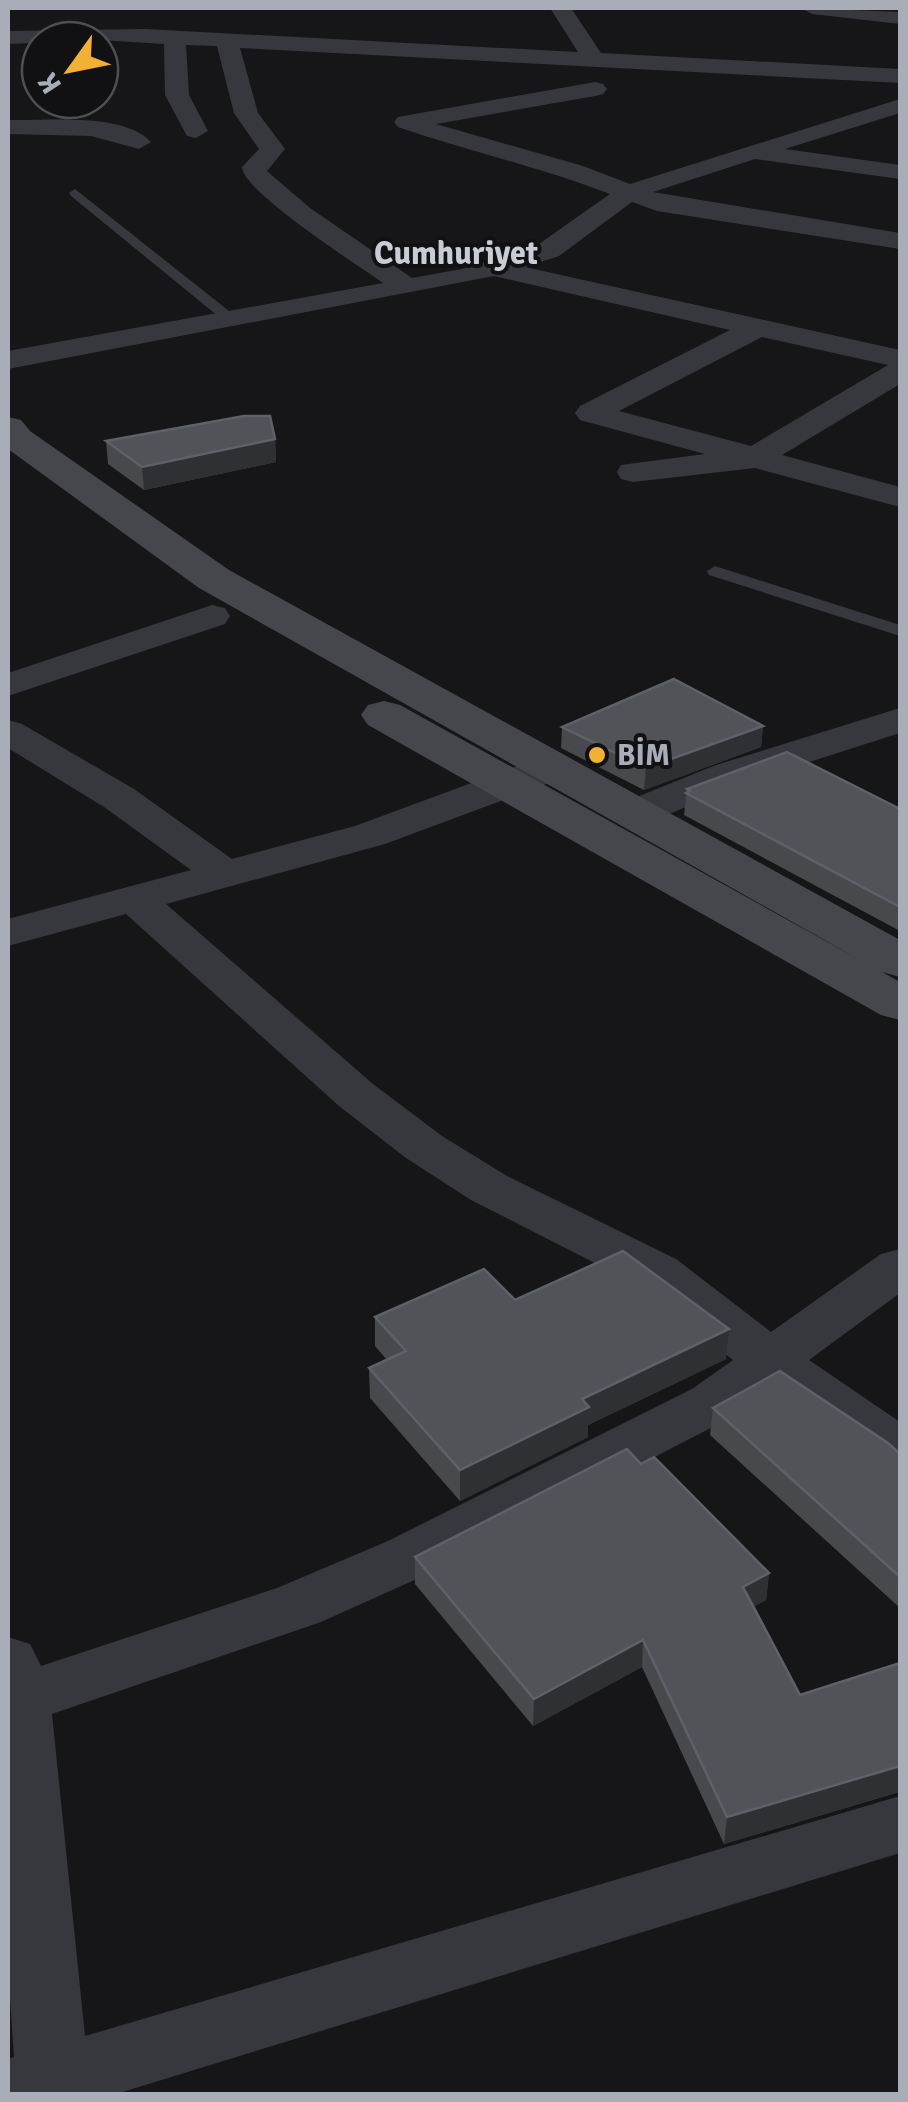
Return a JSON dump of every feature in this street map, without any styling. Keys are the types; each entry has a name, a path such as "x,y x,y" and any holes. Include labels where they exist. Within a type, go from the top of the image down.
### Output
{"main road":[{"path":"8,428 16,439 214,579 556,766 900,961"},
{"path":"8,474 172,594 900,1004"}],"street":[{"path":"141,8 147,24 145,36"},
{"path":"561,8 594,60"},
{"path":"812,8 900,18"},
{"path":"120,34 594,60 788,61 900,76"},
{"path":"174,38 177,95 196,131"},
{"path":"226,40 244,113 257,136 273,150 255,167 254,173 301,214 406,286"},
{"path":"595,89 406,122 574,170 673,206 900,242"},
{"path":"8,360 494,268 550,250 630,192 745,152 900,106"},
{"path":"862,116 900,122"},
{"path":"86,120 88,126"},
{"path":"8,127 88,126 122,133 139,142"},
{"path":"745,152 900,172"},
{"path":"494,268 900,359"},
{"path":"758,327 591,414 900,498"},
{"path":"633,472 754,458 900,371"},
{"path":"8,685 212,616"},
{"path":"637,812 730,774 900,720"},
{"path":"8,732 118,798 226,875"},
{"path":"8,933 370,835 556,766"},
{"path":"135,900 400,1130 490,1188 658,1272 770,1361 900,1450"},
{"path":"900,1267 712,1403 409,1557 300,1605 11,1688 38,2090 900,1824"}],"lane":[{"path":"74,193 229,318"},
{"path":"715,572 900,631"}],"building":[{"path":"244,416 270,416 275,439 142,467 106,441"},
{"path":"674,679 763,726 646,768 562,727"},
{"path":"787,752 900,809 900,907 686,793 690,791 687,789"},
{"path":"623,1251 729,1329 582,1399 589,1407 460,1470 369,1368 406,1351 375,1317 484,1269 515,1300"},
{"path":"780,1371 900,1454 900,1577 713,1408"},
{"path":"627,1449 641,1464 654,1457 769,1573 743,1587 800,1695 900,1663 900,1766 727,1817 643,1640 534,1699 415,1557"}],"place":[{"name":"BİM","path":"597,755"}],"district":[{"name":"Cumhuriyet","path":"456,253"}]}
